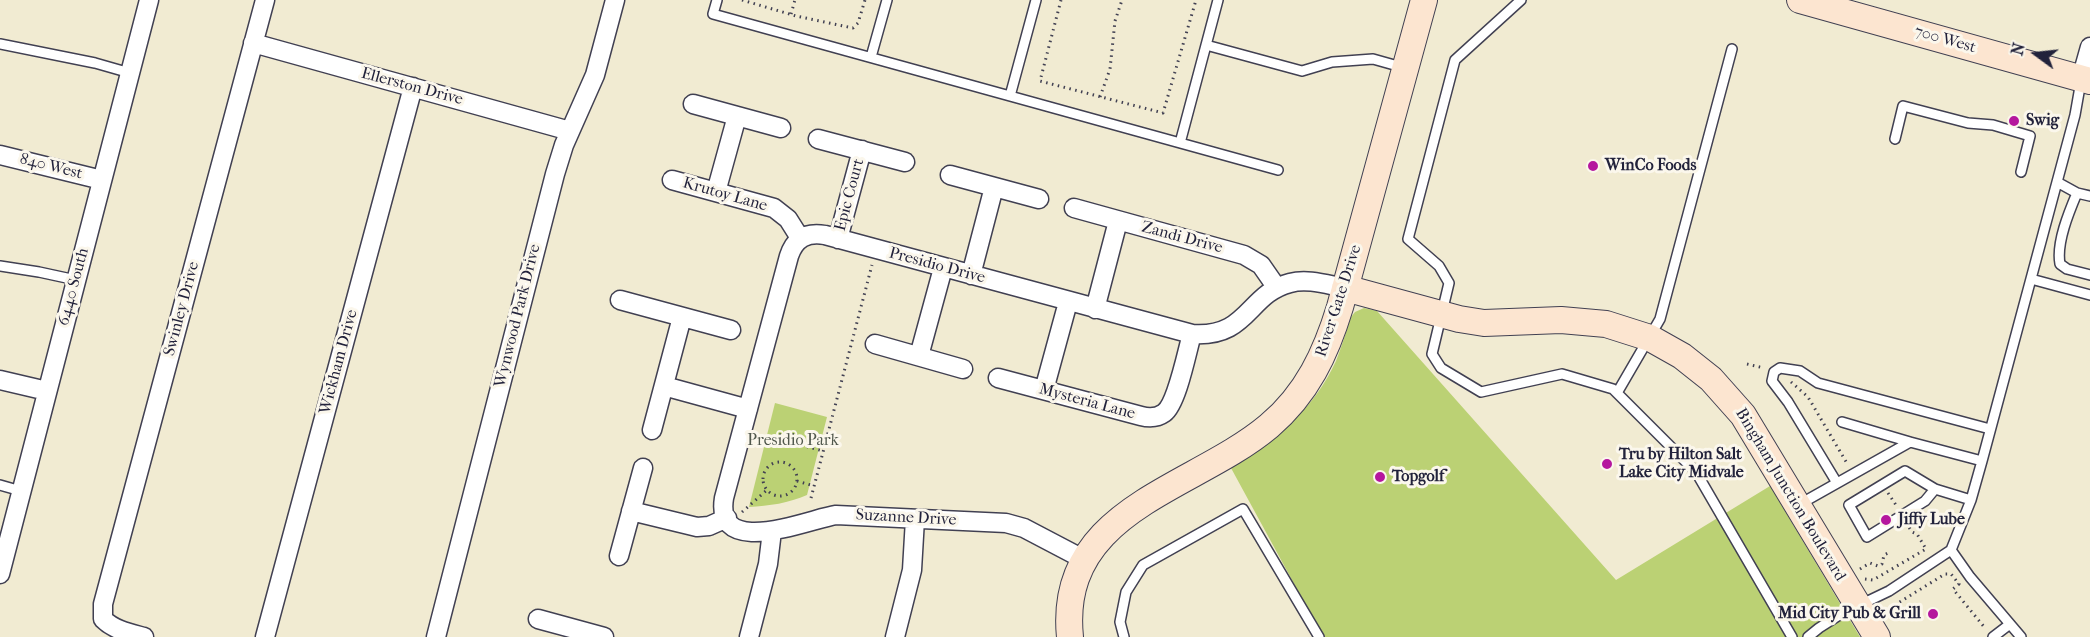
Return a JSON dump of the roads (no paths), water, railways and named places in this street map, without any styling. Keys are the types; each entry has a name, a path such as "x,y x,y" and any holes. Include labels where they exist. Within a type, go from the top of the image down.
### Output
{"street":[{"name":"6440 South","path":"0,574 148,0"},
{"name":"Swinley Drive","path":"144,637 116,628 103,619 104,597 265,0"},
{"name":"Wynwood Park Drive","path":"436,637 555,174 570,130 595,75 615,0"},
{"name":"River Gate Drive","path":"1070,637 1069,616 1073,594 1085,560 1101,536 1125,514 1144,501 1258,435 1282,414 1304,388 1321,360 1333,331 1424,0"},
{"name":"700 West","path":"1810,1 2086,80"},
{"name":"Ellerston Drive","path":"253,43 570,130"},
{"path":"2086,80 2090,47"},
{"name":"Wickham Drive","path":"265,637 413,87"},
{"path":"693,104 781,128"},
{"path":"716,192 737,116"},
{"name":"Epic Court","path":"818,139 905,162"},
{"name":"Epic Court","path":"838,239 862,150"},
{"name":"840 West","path":"0,156 102,180"},
{"path":"950,175 1039,199"},
{"name":"Krutoy Lane","path":"672,180 765,205 779,211 792,224 800,238"},
{"path":"971,275 994,187"},
{"name":"Zandi Drive","path":"1074,208 1244,255 1261,265 1278,288"},
{"path":"1095,309 1118,221"},
{"name":"Presidio Drive","path":"800,238 814,234 838,239 1192,334 1214,333 1230,328 1245,317 1261,300 1278,288 1293,282 1345,288"},
{"path":"631,511 697,527 709,526 733,517 723,508 724,498 790,251 800,238"},
{"path":"919,356 943,268"},
{"name":"Bingham Junction Boulevard","path":"1345,288 1440,314 1484,323 1561,320 1592,322 1621,328 1650,338 1682,356 1723,391 1754,432 1858,606 1882,626"},
{"path":"620,300 731,330"},
{"path":"1044,390 1068,302"},
{"path":"652,430 682,317"},
{"name":"Mysteria Lane","path":"998,378 1142,416 1158,416 1168,410 1174,400 1192,334"},
{"path":"875,344 963,369"},
{"path":"0,380 47,391"},
{"path":"664,386 748,409"},
{"path":"619,556 643,468"},
{"name":"Suzanne Drive","path":"733,517 735,527 746,532 772,531 836,515 1012,524 1085,560"},
{"path":"895,637 912,570 915,519"},
{"path":"749,637 768,564 772,531"},
{"path":"538,619 600,636"}],"lane":[{"path":"717,0 713,14 1278,170"},
{"path":"871,57 886,0"},
{"path":"1010,96 1035,0"},
{"path":"1180,143 1218,0"},
{"path":"1521,0 1455,60 1408,239 1439,266 1449,283 1432,354 1442,368 1481,392 1562,374 1613,389 1696,472 1792,637"},
{"path":"0,44 95,63 130,73"},
{"path":"1206,45 1302,71 1332,62 1373,59 1405,68"},
{"path":"1617,393 1660,319 1732,49"},
{"path":"1808,637 1819,628 1889,591 1951,550 1971,500 2074,115 2086,80"},
{"path":"1895,139 1904,106 1968,123 1993,125 2030,136 2021,172"},
{"path":"2057,182 2077,193 2090,196"},
{"path":"2077,193 2058,254 2060,264 2067,269 2090,275"},
{"path":"0,266 75,280"},
{"path":"2031,279 2090,294"},
{"path":"1837,483 1788,402 1772,381 1774,372 1780,368 1800,371 1818,382 1990,429"},
{"path":"1842,422 1982,461"},
{"path":"1797,505 1910,442"},
{"path":"1935,489 1925,501 1867,537 1849,505 1905,471 1935,489 1971,500"},
{"path":"0,486 21,491"},
{"path":"1124,637 1120,622 1126,592 1143,565 1243,509 1319,637"},
{"path":"1951,550 1970,577 2021,637"},
{"path":"1991,635 2010,624"}],"place":[{"name":"Swig","path":"2014,121"},
{"name":"WinCo Foods","path":"1593,166"},
{"name":"Tru by Hilton Salt Lake City Midvale","path":"1607,464"},
{"name":"Topgolf","path":"1380,477"},
{"name":"Jiffy Lube","path":"1886,520"},
{"name":"Mid City Pub & Grill","path":"1933,614"}],"park label":[{"name":"Presidio Park","path":"793,441"}]}
